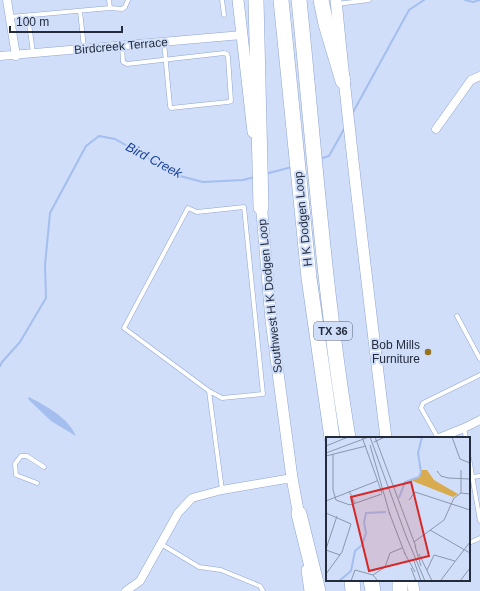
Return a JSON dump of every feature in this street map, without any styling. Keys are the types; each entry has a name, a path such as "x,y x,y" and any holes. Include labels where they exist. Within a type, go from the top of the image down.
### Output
{"highway":[{"path":"256,0 256,127 261,207"},
{"name":"H K Dodgen Loop","path":"281,0 309,278 332,437"},
{"name":"H K Dodgen Loop","path":"300,0 322,223 341,394 348,437"},
{"path":"321,0 326,24 343,81"},
{"path":"298,514 318,591"},
{"path":"352,581 353,591"},
{"path":"371,581 373,591"}],"main road":[{"path":"238,0 256,127"},
{"path":"336,2 343,81 386,437"},
{"name":"Southwest H K Dodgen Loop","path":"261,207 270,320 292,478 310,591"},
{"path":"412,581 414,591"}],"street":[{"path":"8,0 16,56"},
{"name":"Birdcreek Terrace","path":"0,56 16,56 242,35"},
{"path":"436,129 471,80 480,76"},
{"path":"442,437 480,420"},
{"path":"126,591 140,581 178,513 192,498 222,490 292,478"}],"lane":[{"path":"109,0 110,8"},
{"path":"10,17 110,8 122,9 125,8 128,0"},
{"path":"222,0 224,15"},
{"path":"336,2 368,0"},
{"path":"80,11 84,49"},
{"path":"28,16 33,54"},
{"path":"122,46 124,63 166,60 226,54 228,57 231,101 172,108 170,106 166,60 164,42"},
{"path":"210,391 222,398 263,394 244,207 197,212 188,208 124,328 210,391 222,490"},
{"path":"457,316 480,359"},
{"path":"438,437 421,408 423,403 480,375"},
{"path":"464,428 466,437"},
{"path":"37,483 16,475 15,464 21,456 27,456 44,467"},
{"path":"470,464 480,521"},
{"path":"472,477 480,476"},
{"path":"470,543 480,538"},
{"path":"161,544 200,567 221,570 236,575 260,586 263,591"}],"water":[{"path":"29,397 56,413 68,423 76,436 51,421 28,399"}],"waterway":[{"name":"Bird Creek","path":"352,114 409,10 424,0"},
{"name":"Bird Creek","path":"465,0 473,2 480,0"},
{"name":"Bird Creek","path":"319,159 329,156 344,129"},
{"name":"Bird Creek","path":"0,366 20,342 46,298 45,265 50,213 86,146 99,136 115,139 180,176 203,182 243,180 255,177"},
{"name":"Bird Creek","path":"265,174 292,167"}],"place":[{"name":"Bob Mills Furniture","path":"428,352"}]}
